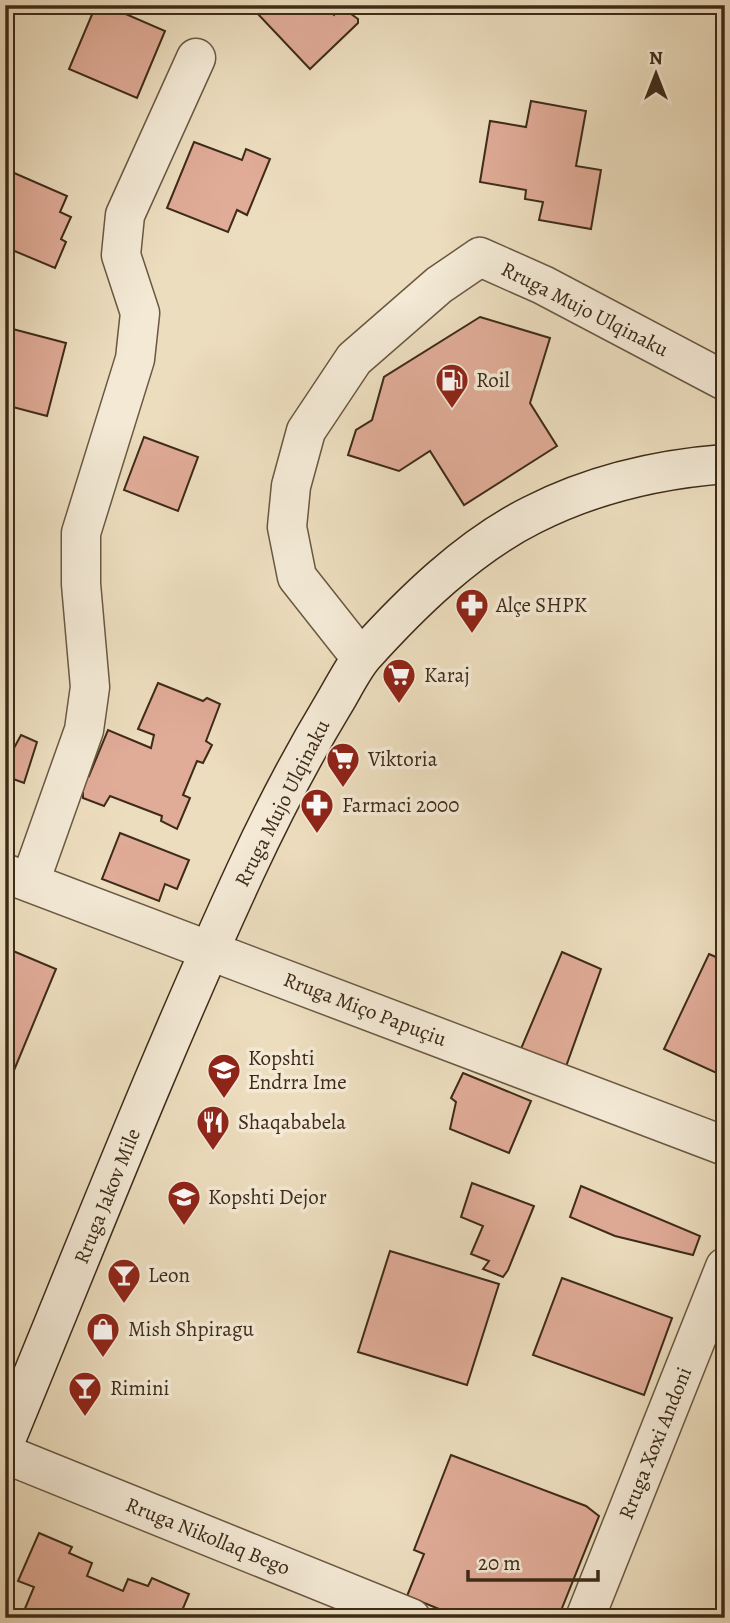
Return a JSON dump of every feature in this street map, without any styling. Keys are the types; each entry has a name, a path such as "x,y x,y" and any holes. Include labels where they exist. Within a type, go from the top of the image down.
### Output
{"street":[{"path":"18,878 84,730 90,687 81,584 81,533 135,359 140,313 121,255 125,215 196,58"},
{"name":"Rruga Mujo Ulqinaku","path":"361,658 297,577 287,527 290,486 306,431 354,359 439,285 480,257 592,310 725,381"},
{"name":"Rruga Mujo Ulqinaku","path":"209,950 270,820 314,736 361,658 440,581 493,539 532,515 582,494 663,471 725,464"},
{"name":"Rruga Miço Papuçiu","path":"18,878 725,1146"},
{"name":"Rruga Jakov Mile","path":"5,1442 209,950"},
{"name":"Rruga Xoxi Andoni","path":"585,1618 725,1267"},
{"name":"Rruga Nikollaq Bego","path":"5,1454 411,1618"}],"building":[{"path":"96,5 105,5 165,31 137,98 69,69"},
{"path":"263,5 324,5 334,15 340,6 358,19 358,23 310,69 256,12"},
{"path":"393,5 655,5 655,10 393,13"},
{"path":"531,101 586,111 576,166 601,170 591,229 539,220 543,202 525,199 526,190 480,182 490,121 526,127"},
{"path":"194,142 242,160 246,149 270,159 247,215 237,210 228,232 167,208"},
{"path":"5,169 67,196 60,212 71,217 61,239 66,242 55,268 5,247"},
{"path":"480,317 550,338 530,403 557,446 464,505 430,451 399,471 348,455 356,430 372,420 384,377"},
{"path":"5,327 66,343 47,416 5,405"},
{"path":"144,437 198,457 178,511 124,490"},
{"path":"158,683 203,701 207,698 220,704 206,741 212,745 203,763 197,761 183,795 190,798 177,829 161,821 162,816 110,796 104,806 83,798 83,793 77,791 84,773 89,776 108,730 151,748 154,735 138,729"},
{"path":"21,735 37,742 24,783 5,776 5,745 14,748"},
{"path":"120,833 189,860 177,889 165,884 159,901 102,879"},
{"path":"6,948 56,969 5,1092 5,951"},
{"path":"562,952 601,969 564,1072 520,1051"},
{"path":"709,954 725,961 725,1066 721,1075 664,1049"},
{"path":"463,1073 531,1101 509,1153 450,1129 456,1102 451,1098"},
{"path":"472,1183 534,1206 503,1277 483,1269 489,1261 471,1254 483,1226 461,1217"},
{"path":"581,1186 700,1236 693,1255 615,1236 570,1217"},
{"path":"390,1251 499,1284 467,1385 358,1352"},
{"path":"562,1278 672,1318 644,1395 533,1355"},
{"path":"451,1455 586,1506 599,1516 558,1618 461,1618 407,1596 424,1554 414,1550"},
{"path":"39,1533 72,1547 69,1553 92,1563 87,1576 123,1591 128,1579 148,1586 152,1578 189,1594 179,1618 21,1618 34,1587 18,1581"}],"place":[{"name":"Roil","path":"452,410"},
{"name":"Alçe SHPK","path":"472,635"},
{"name":"Karaj","path":"399,705"},
{"name":"Viktoria","path":"343,789"},
{"name":"Farmaci 2000","path":"317,835"},
{"name":"Kopshti Endrra Ime","path":"224,1100"},
{"name":"Shaqababela","path":"213,1152"},
{"name":"Kopshti Dejor","path":"184,1227"},
{"name":"Leon","path":"124,1305"},
{"name":"Mish Shpiragu","path":"103,1359"},
{"name":"Rimini","path":"85,1418"}]}
